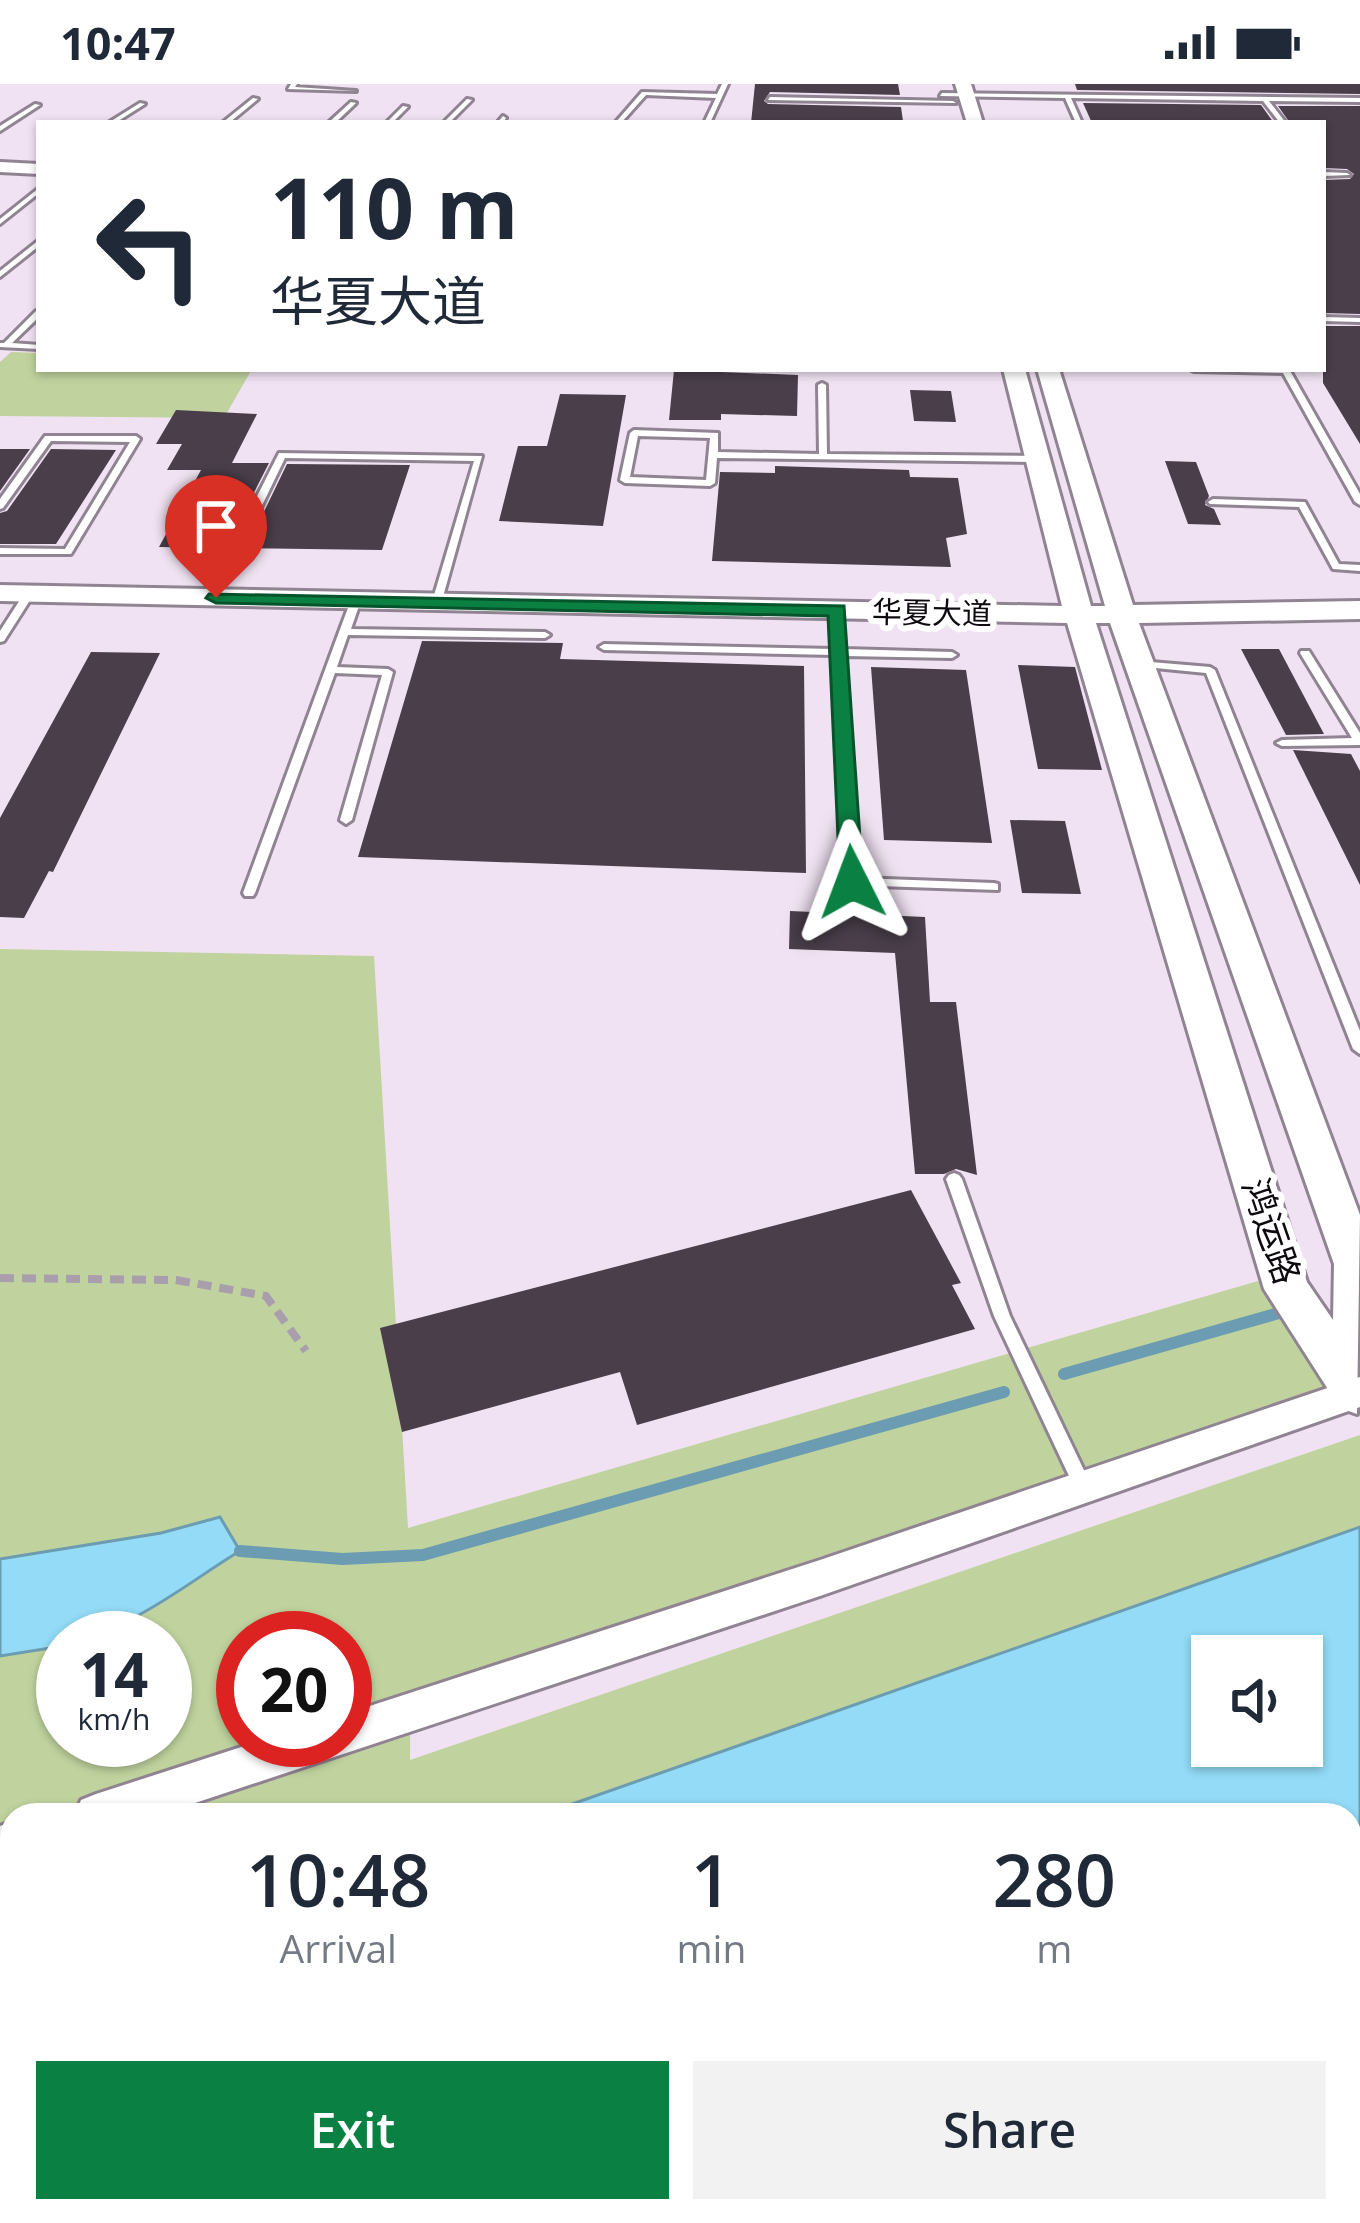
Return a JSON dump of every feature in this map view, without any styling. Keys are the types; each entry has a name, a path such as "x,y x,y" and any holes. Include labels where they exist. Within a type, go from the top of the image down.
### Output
{"street":[{"path":"3,170 36,169"},
{"name":"鸿运路","path":"1015,372 1079,615 1288,1288 1359,1393"},
{"name":"鸿运路","path":"1049,372 1122,616 1356,1264 1359,1393"},
{"name":"华夏大道","path":"14,593 1122,616 1360,610"},
{"path":"372,1725 1359,1393"},
{"path":"133,1803 243,1767"}],"lane":[{"path":"294,84 290,88 353,91"},
{"path":"708,120 725,84"},
{"path":"1160,84 1167,98"},
{"path":"621,120 644,93 720,96"},
{"path":"770,99 966,94 1360,100"},
{"path":"1067,96 1078,120"},
{"path":"229,120 255,99"},
{"path":"1265,99 1281,120"},
{"path":"449,120 470,100"},
{"path":"334,120 353,103"},
{"path":"116,120 142,104"},
{"path":"0,129 37,105"},
{"path":"392,120 405,106"},
{"path":"1326,174 1347,175"},
{"path":"0,222 36,192"},
{"path":"0,275 36,245"},
{"path":"2,345 36,316"},
{"path":"1326,319 1360,320"},
{"path":"2,345 36,347"},
{"path":"1286,372 1360,502"},
{"path":"822,385 824,457"},
{"path":"634,433 715,435 713,455 710,483 626,480 634,433"},
{"path":"0,506 48,438 136,439 68,552 0,551"},
{"path":"250,520 282,455 479,458 437,602"},
{"path":"713,455 1038,459"},
{"path":"1213,502 1302,504 1336,567 1360,568"},
{"path":"0,639 14,593"},
{"path":"249,892 356,600"},
{"path":"837,610 852,882 994,887"},
{"path":"344,632 545,635"},
{"path":"604,647 952,655"},
{"path":"1305,653 1360,741"},
{"path":"1139,664 1210,670 1360,1049"},
{"path":"331,670 388,672 346,820"},
{"path":"1282,743 1360,741"},
{"path":"954,1178 1002,1316 1083,1487"}],"path":[{"path":"0,1278 176,1280 266,1296 307,1351"}],"green space":[{"path":"11,352 36,353 36,372 250,372 224,418 0,416 0,362"},
{"path":"0,949 374,956 408,1528 1258,1281 1332,1385 410,1695 410,1760 1360,1435 1360,1526 572,1803 0,1803"}],"water":[{"path":"220,1517 240,1551 144,1611 36,1611 36,1650 0,1656 0,1559 161,1533"},
{"path":"1360,1527 1360,1803 575,1803"}],"building":[{"path":"755,84 898,84 900,95 770,92 764,101 901,107 903,120 751,120"},
{"path":"1075,84 1360,84 1360,94 1077,90"},
{"path":"1083,103 1261,105 1272,120 1091,120"},
{"path":"1278,106 1360,106 1360,314 1326,313 1326,180 1350,179 1354,174 1326,168 1326,120 1288,120"},
{"path":"1326,326 1360,326 1360,444 1323,383"},
{"path":"674,372 798,375 797,416 721,414 721,420 669,420"},
{"path":"910,390 951,391 956,422 914,421"},
{"path":"560,394 626,395 603,526 499,521 518,446 547,446"},
{"path":"176,410 257,414 232,463 269,463 241,518 248,526 259,522 287,464 410,465 382,550 159,547 201,470 167,470 182,444 156,444"},
{"path":"0,449 30,449 0,491"},
{"path":"51,449 116,450 56,544 0,544 0,513 7,511"},
{"path":"1165,461 1196,462 1209,496 1205,505 1214,509 1221,525 1188,524"},
{"path":"775,466 909,470 910,477 958,478 967,534 946,538 951,567 712,561 720,472 775,473"},
{"path":"422,641 563,643 560,659 804,666 806,873 358,857"},
{"path":"1241,649 1279,649 1324,734 1286,735"},
{"path":"91,652 160,653 53,872 49,871 24,918 0,917 0,818"},
{"path":"1018,665 1075,667 1102,770 1038,769"},
{"path":"871,667 966,670 992,843 884,840"},
{"path":"1293,750 1351,754 1360,771 1360,885"},
{"path":"1010,820 1065,821 1081,894 1022,893"},
{"path":"790,911 925,917 930,1002 956,1002 977,1175 956,1169 915,1174 895,953 789,949"},
{"path":"911,1190 961,1283 952,1285 975,1329 637,1425 620,1372 402,1432 380,1328"}],"waterway":[{"path":"1064,1374 1279,1313"},
{"path":"240,1551 342,1559 423,1555 1004,1392"}],"route":[{"path":"216,598 837,610 852,882"}]}
